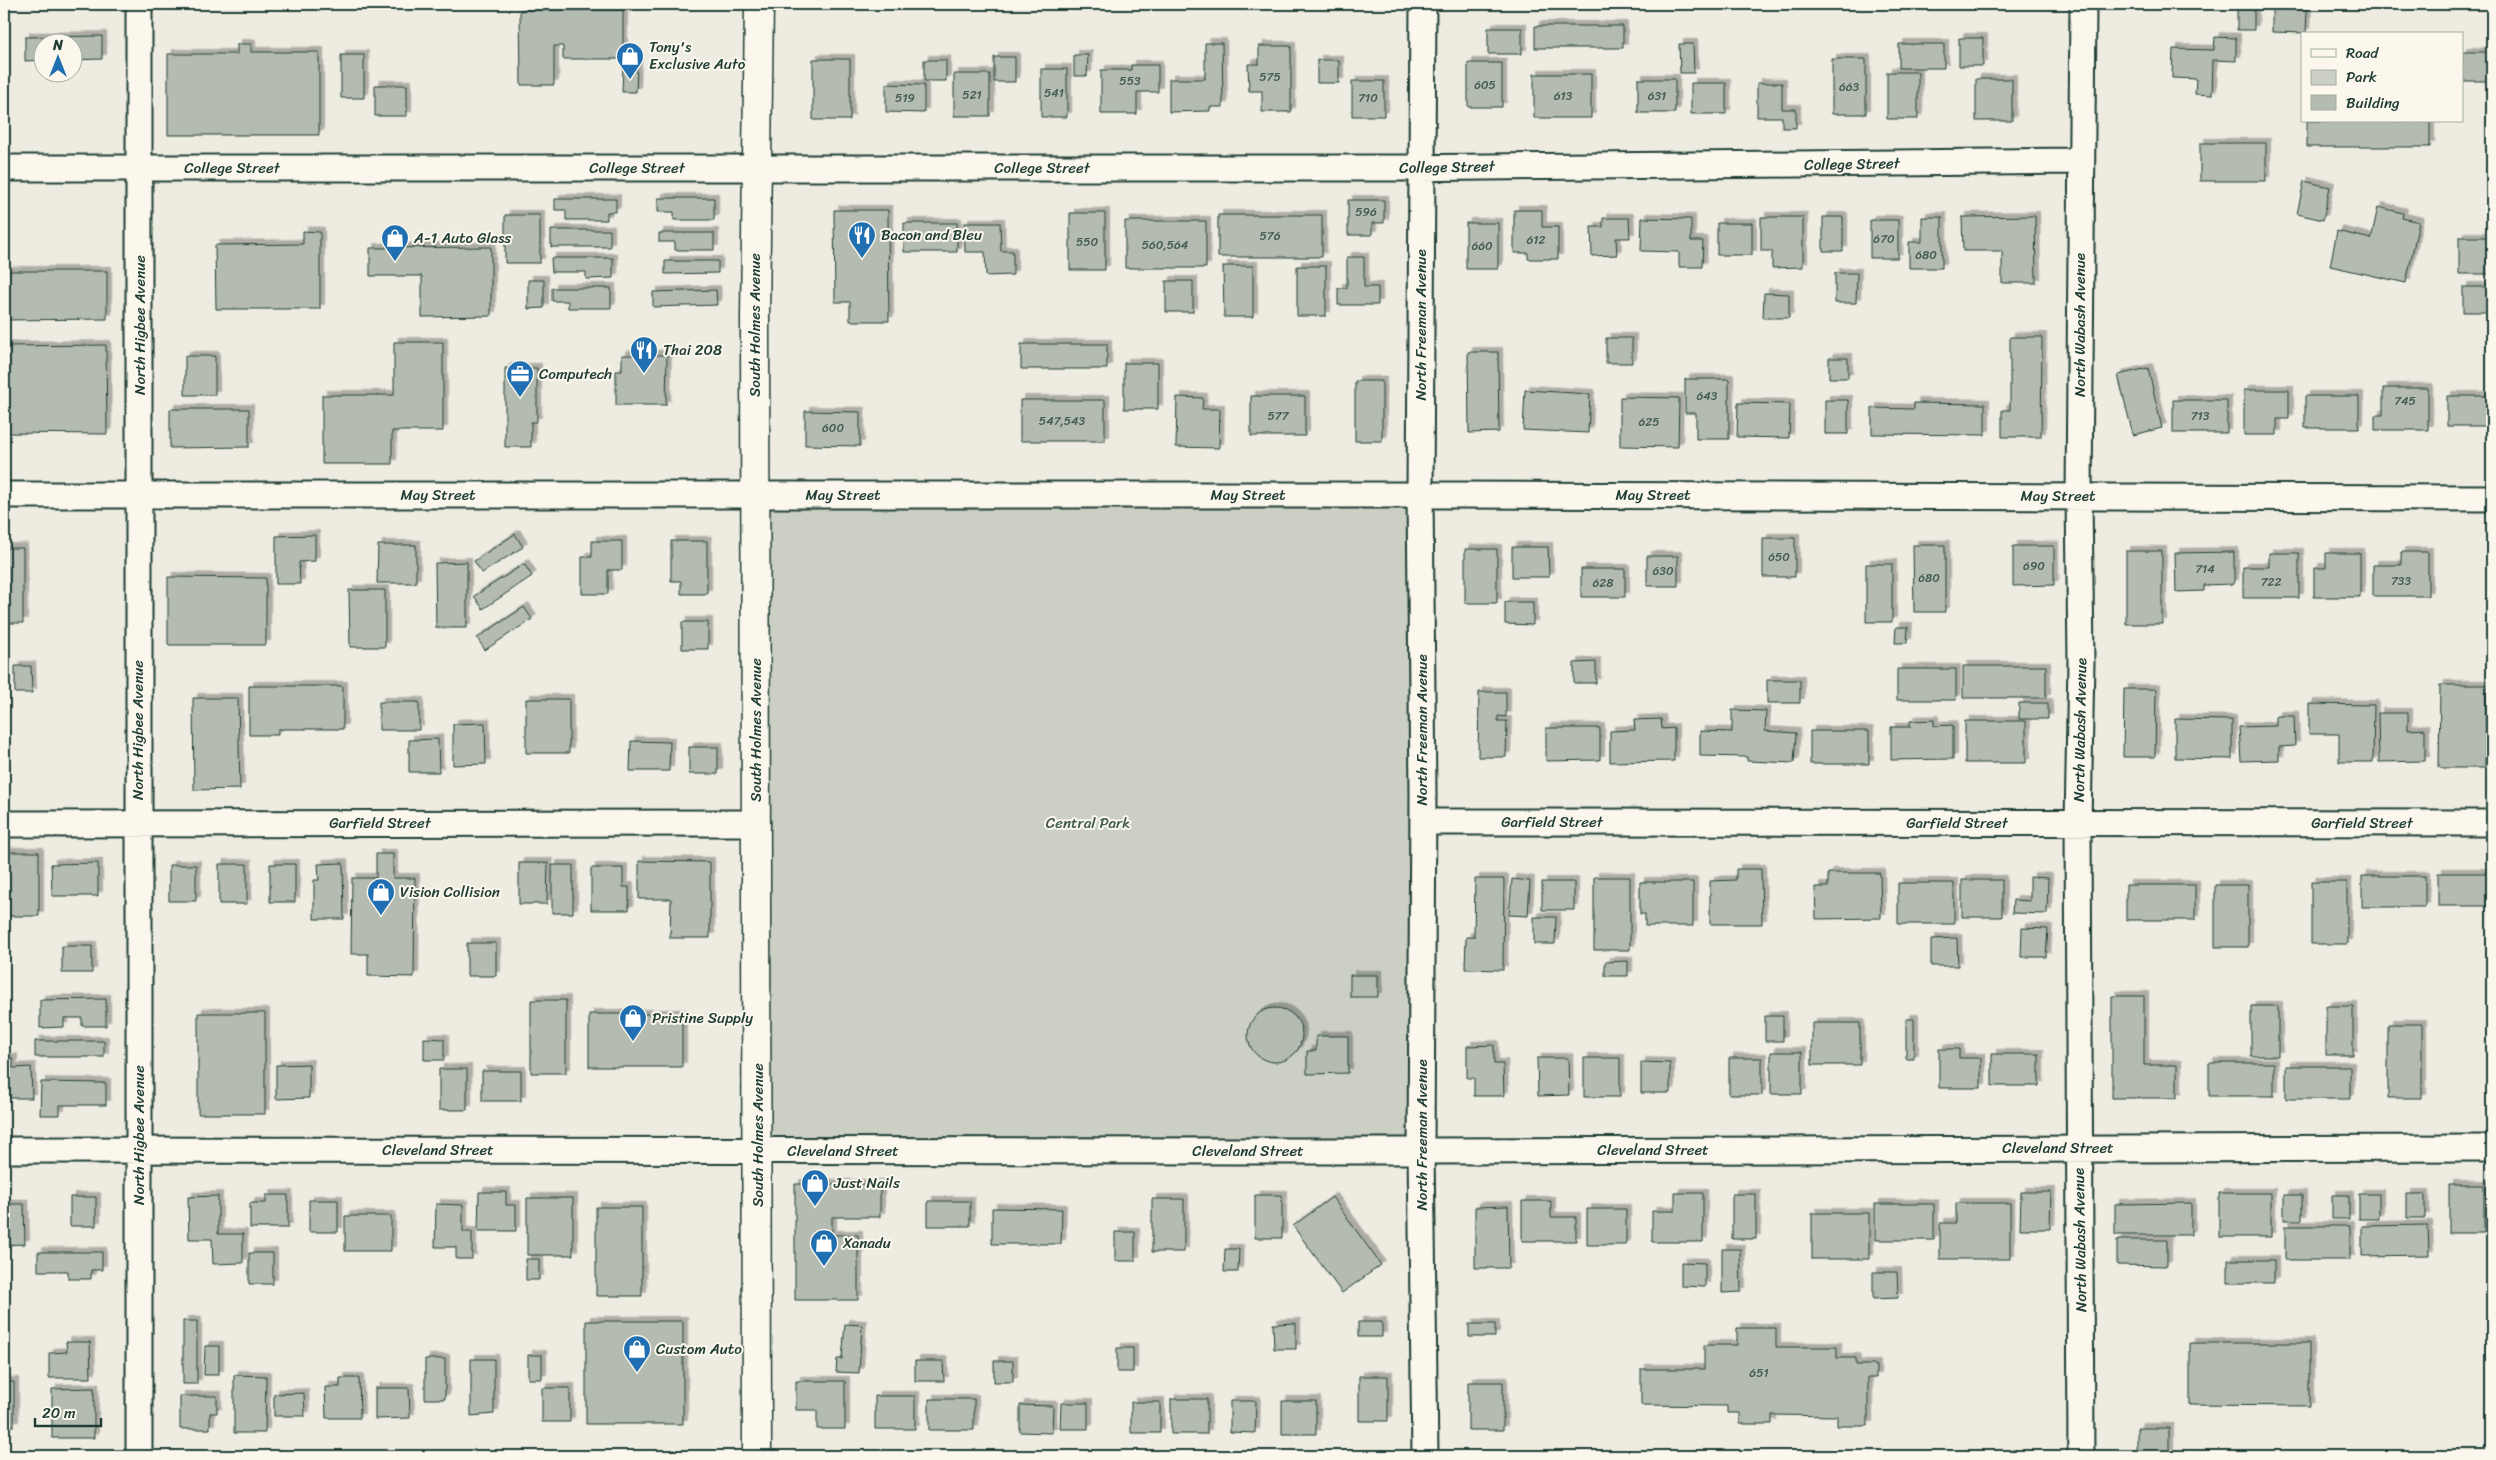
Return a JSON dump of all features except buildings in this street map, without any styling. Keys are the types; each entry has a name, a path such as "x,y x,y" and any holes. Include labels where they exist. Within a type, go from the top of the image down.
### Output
{"main road":[{"name":"South Holmes Avenue","path":"757,1456 758,1151 755,495 756,168 759,4"}],"street":[{"name":"North Higbee Avenue","path":"138,4 139,1456"},
{"name":"North Freeman Avenue","path":"1423,4 1420,494 1423,822 1421,1151 1425,1456"},
{"name":"North Wabash Avenue","path":"2081,1456 2078,1148 2078,824 2081,661 2079,496 2083,4"},
{"name":"College Street","path":"4,168 1422,168 2081,161"},
{"name":"May Street","path":"4,495 1420,494 2492,498"},
{"name":"Garfield Street","path":"1423,822 2492,823"},
{"name":"Garfield Street","path":"4,824 757,823"},
{"name":"Cleveland Street","path":"4,1150 1421,1151 2492,1148"}],"green space":[{"name":"Central Park","path":"755,495 1420,495 1421,1151 758,1151"}],"place":[{"name":"Tony's Exclusive Auto","path":"630,80"},
{"name":"Bacon and Bleu","path":"862,259"},
{"name":"A-1 Auto Glass","path":"395,262"},
{"name":"Thai 208","path":"644,374"},
{"name":"Computech","path":"520,398"},
{"name":"Vision Collision","path":"381,916"},
{"name":"Pristine Supply","path":"633,1042"},
{"name":"Just Nails","path":"815,1207"},
{"name":"Xanadu","path":"824,1267"},
{"name":"Custom Auto","path":"637,1373"}]}
